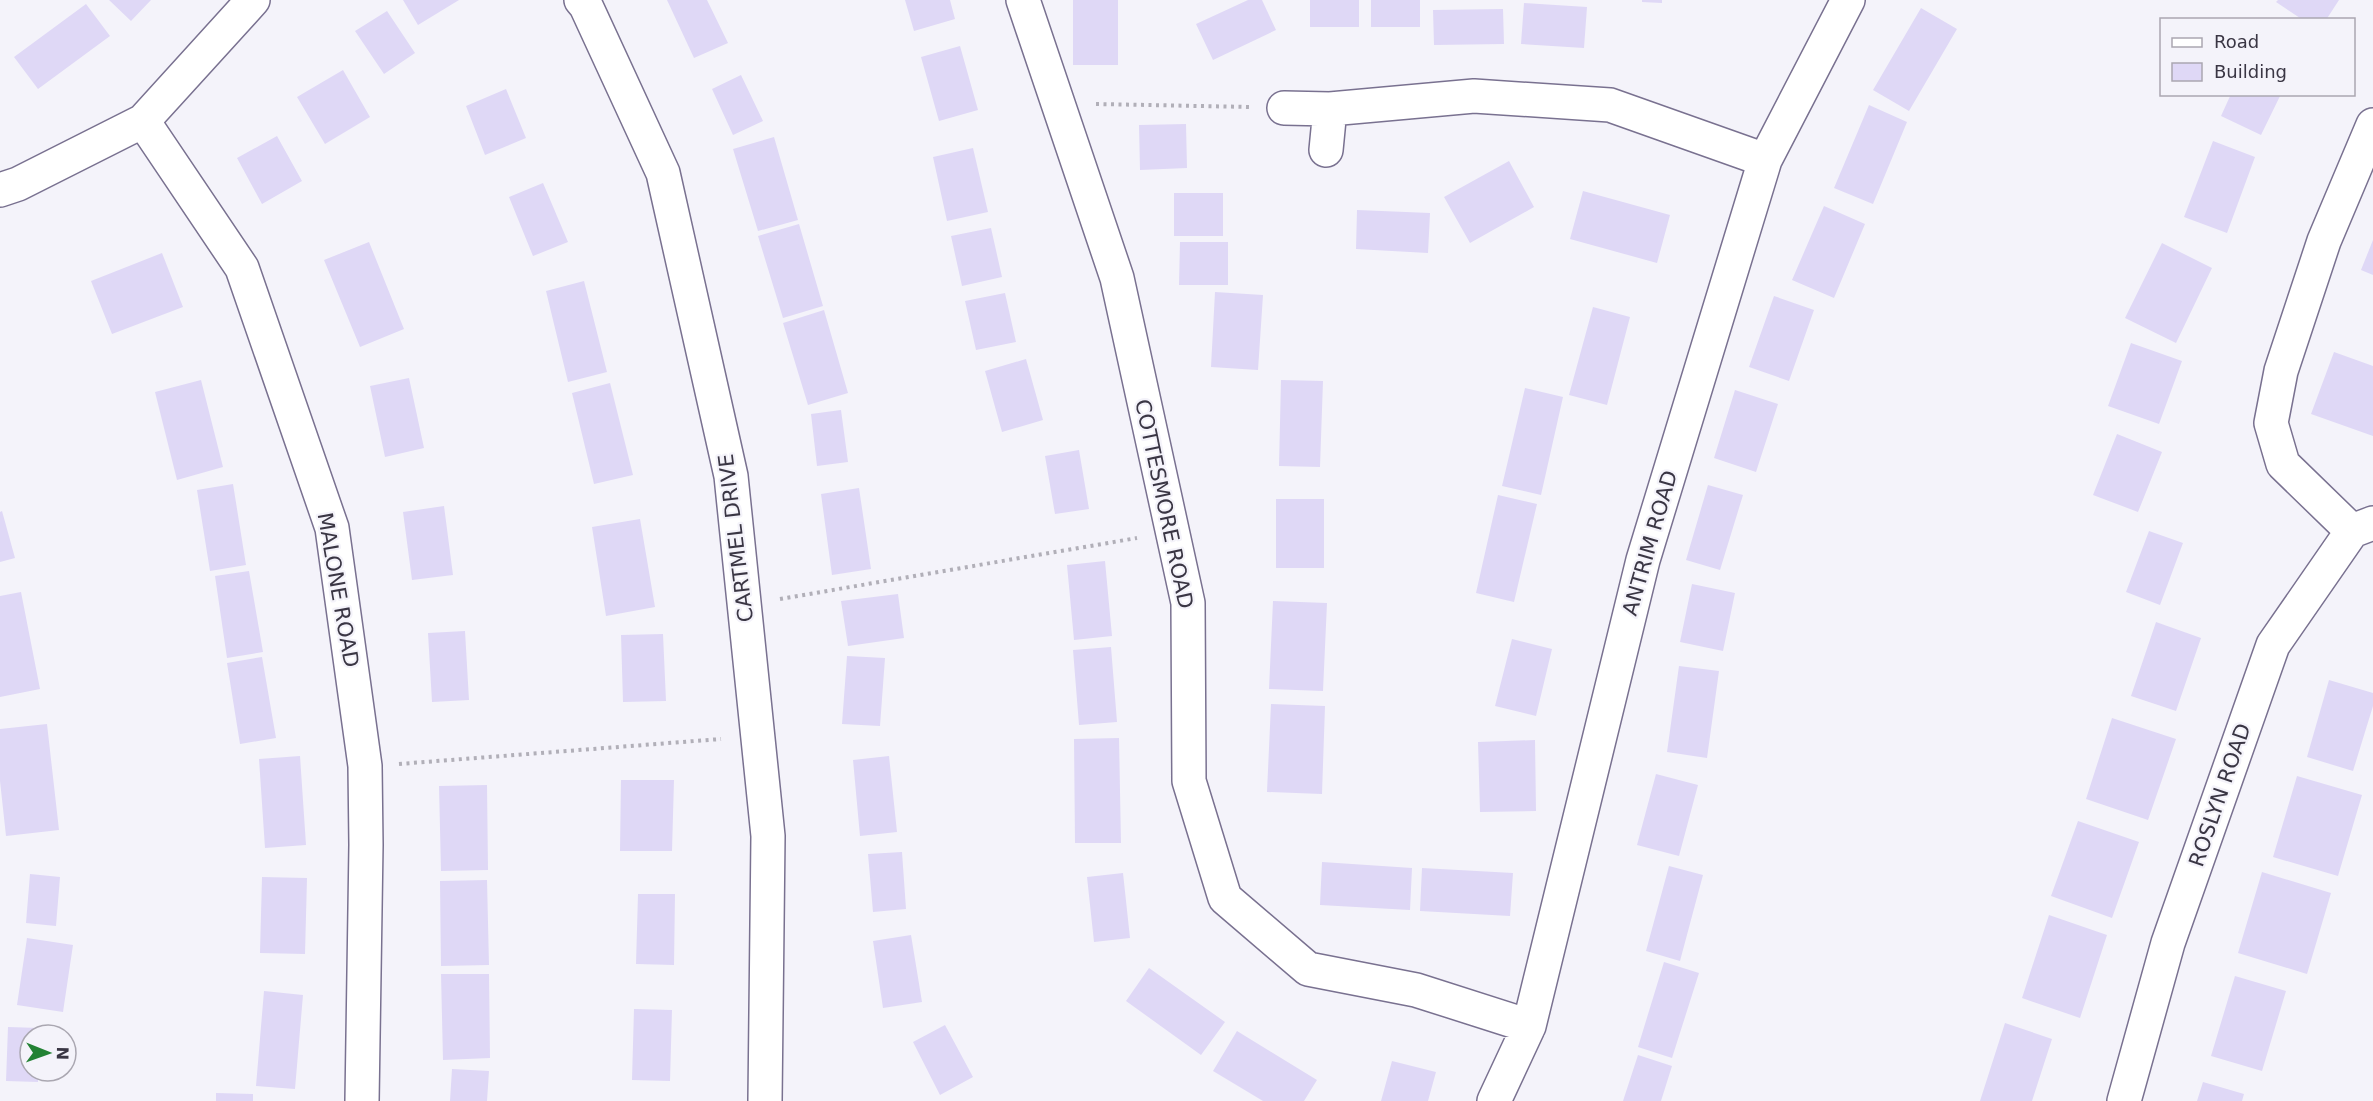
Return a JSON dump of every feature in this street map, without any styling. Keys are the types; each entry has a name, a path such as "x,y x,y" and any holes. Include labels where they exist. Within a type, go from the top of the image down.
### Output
{"street":[{"path":"0,190 18,184 143,121 253,0"},
{"name":"CARTMEL DRIVE","path":"581,0 586,6 663,173 731,476 768,836 765,1101"},
{"name":"COTTESMORE ROAD","path":"1023,0 1117,278 1188,603 1189,781 1225,898 1308,969 1416,990 1529,1026"},
{"name":"ANTRIM ROAD","path":"1494,1101 1529,1026 1643,560 1766,160 1848,0"},
{"path":"1284,108 1330,109 1474,96 1610,105 1766,160"},
{"path":"1326,150 1330,109"},
{"name":"MALONE ROAD","path":"143,121 242,268 332,528 365,766 362,1101"},
{"path":"2362,527 2283,464 2271,423 2280,371 2324,241 2373,125"},
{"name":"ROSLYN ROAD","path":"2124,1101 2168,943 2273,645 2362,527"}],"path":[{"path":"1058,104 1284,108"},
{"path":"744,605 1172,532"},
{"path":"365,766 758,737"}],"building":[{"path":"109,0 151,0 131,21"},
{"path":"403,0 459,0 418,25"},
{"path":"667,0 707,0 728,43 694,58"},
{"path":"905,0 950,0 955,19 914,31"},
{"path":"1073,0 1118,0 1118,65 1073,65"},
{"path":"1248,0 1262,0 1276,30 1213,60 1196,24"},
{"path":"1310,0 1359,0 1359,27 1310,27"},
{"path":"1371,0 1420,0 1420,27 1371,27"},
{"path":"1642,0 1662,0 1662,3 1642,2"},
{"path":"2278,0 2339,0 2327,18 2300,18 2276,2"},
{"path":"1524,3 1587,7 1584,48 1521,44"},
{"path":"86,4 110,36 38,89 14,57"},
{"path":"1921,8 1957,29 1909,111 1873,90"},
{"path":"1503,9 1504,44 1434,45 1433,10"},
{"path":"387,11 415,53 384,74 355,31"},
{"path":"960,46 978,110 939,121 921,57"},
{"path":"343,70 370,117 325,144 297,97"},
{"path":"741,75 763,121 733,135 712,89"},
{"path":"506,89 526,138 485,155 466,106"},
{"path":"2230,96 2280,96 2261,135 2221,116"},
{"path":"1869,105 1907,122 1873,204 1834,188"},
{"path":"1186,124 1187,168 1140,170 1139,125"},
{"path":"277,136 302,181 262,204 237,158"},
{"path":"774,137 798,220 758,231 733,149"},
{"path":"2213,141 2255,157 2227,233 2184,217"},
{"path":"973,148 988,212 947,221 933,157"},
{"path":"1509,161 1534,207 1470,243 1444,197"},
{"path":"543,183 568,242 533,256 509,197"},
{"path":"1583,191 1670,215 1657,263 1570,239"},
{"path":"1174,193 1223,193 1223,236 1174,236"},
{"path":"1824,206 1865,224 1834,298 1792,280"},
{"path":"1357,210 1430,213 1428,253 1356,249"},
{"path":"799,224 823,306 783,318 758,236"},
{"path":"991,228 1002,277 962,286 951,236"},
{"path":"2373,240 2373,275 2361,270"},
{"path":"369,242 404,329 360,347 324,260"},
{"path":"1180,242 1228,242 1228,285 1179,285"},
{"path":"2162,243 2212,268 2176,343 2125,318"},
{"path":"162,253 183,307 112,334 91,281"},
{"path":"584,281 607,372 568,382 546,291"},
{"path":"1215,292 1263,295 1258,370 1211,367"},
{"path":"1005,293 1016,342 976,350 965,301"},
{"path":"1774,296 1814,310 1789,381 1749,367"},
{"path":"1593,307 1630,317 1607,405 1569,395"},
{"path":"824,310 848,393 808,405 783,323"},
{"path":"2131,343 2182,361 2159,424 2108,406"},
{"path":"2334,352 2373,366 2373,436 2311,414"},
{"path":"1026,359 1043,420 1002,432 985,371"},
{"path":"409,378 424,448 385,457 370,386"},
{"path":"201,380 223,467 177,480 155,392"},
{"path":"1281,380 1323,381 1320,467 1279,466"},
{"path":"610,383 633,475 594,484 572,393"},
{"path":"1525,388 1563,397 1541,495 1502,486"},
{"path":"1735,390 1778,404 1756,472 1714,458"},
{"path":"841,410 848,462 817,466 811,414"},
{"path":"2117,434 2162,452 2138,512 2093,495"},
{"path":"1079,450 1089,509 1055,514 1045,456"},
{"path":"233,484 246,565 210,571 197,490"},
{"path":"1708,485 1743,495 1720,570 1686,560"},
{"path":"859,488 871,569 832,575 821,494"},
{"path":"1498,495 1537,504 1514,602 1476,593"},
{"path":"1276,499 1324,499 1324,568 1276,568"},
{"path":"444,506 453,575 412,580 403,512"},
{"path":"2,511 15,558 0,562 0,512"},
{"path":"640,519 655,607 606,616 592,527"},
{"path":"2149,531 2183,543 2160,605 2126,592"},
{"path":"1105,561 1112,636 1074,640 1067,565"},
{"path":"249,571 263,652 227,658 215,576"},
{"path":"1692,584 1735,593 1723,651 1680,642"},
{"path":"21,592 40,689 0,697 0,596"},
{"path":"898,594 904,638 848,646 841,601"},
{"path":"1273,601 1327,603 1323,691 1269,689"},
{"path":"2156,622 2201,638 2176,711 2131,696"},
{"path":"465,631 469,700 432,702 428,633"},
{"path":"663,634 666,701 623,702 621,635"},
{"path":"1512,639 1552,649 1536,716 1495,706"},
{"path":"1111,647 1117,722 1079,725 1073,650"},
{"path":"847,656 885,658 880,726 842,724"},
{"path":"262,657 276,738 240,744 227,663"},
{"path":"1679,666 1719,671 1707,758 1667,752"},
{"path":"2329,680 2373,693 2373,706 2353,771 2307,757"},
{"path":"1271,704 1325,706 1322,794 1267,792"},
{"path":"2112,718 2176,739 2148,820 2086,799"},
{"path":"47,724 59,830 6,836 0,781 0,729"},
{"path":"1119,738 1121,843 1075,843 1074,739"},
{"path":"1535,740 1536,811 1480,812 1478,742"},
{"path":"300,756 306,845 265,848 259,759"},
{"path":"889,756 897,832 860,836 853,760"},
{"path":"1656,774 1698,785 1679,856 1637,845"},
{"path":"2297,776 2362,795 2338,876 2273,857"},
{"path":"621,780 674,780 672,851 620,851"},
{"path":"487,785 488,870 441,871 439,786"},
{"path":"2078,821 2139,842 2112,918 2051,896"},
{"path":"902,852 906,909 873,912 868,854"},
{"path":"1322,862 1412,868 1410,910 1320,905"},
{"path":"1669,866 1703,875 1680,961 1646,951"},
{"path":"1422,868 1513,873 1510,916 1420,911"},
{"path":"2262,872 2331,893 2307,974 2238,953"},
{"path":"1123,873 1130,938 1094,942 1087,877"},
{"path":"30,874 60,877 56,926 26,923"},
{"path":"262,877 307,878 305,954 260,953"},
{"path":"487,880 489,965 441,966 440,881"},
{"path":"638,894 675,894 674,965 636,964"},
{"path":"2049,915 2107,935 2080,1018 2022,998"},
{"path":"911,935 922,1002 883,1008 873,941"},
{"path":"27,938 73,945 63,1012 17,1005"},
{"path":"1664,962 1699,973 1672,1058 1638,1047"},
{"path":"1149,968 1225,1022 1201,1055 1126,1001"},
{"path":"441,974 489,974 490,1058 443,1060"},
{"path":"2235,976 2286,991 2262,1071 2211,1056"},
{"path":"264,991 303,995 295,1089 256,1086"},
{"path":"634,1009 672,1010 670,1081 632,1080"},
{"path":"2005,1023 2052,1039 2032,1101 1980,1101"},
{"path":"945,1025 973,1077 940,1095 913,1042"},
{"path":"8,1027 18,1027 18,1081 6,1081"},
{"path":"1237,1031 1317,1080 1304,1101 1263,1101 1213,1071"},
{"path":"1638,1055 1672,1066 1661,1101 1623,1101"},
{"path":"1392,1061 1436,1072 1428,1101 1381,1101"},
{"path":"452,1069 489,1071 487,1101 450,1101"},
{"path":"2203,1082 2244,1094 2242,1101 2197,1101"},
{"path":"216,1093 253,1094 253,1101 216,1101"}]}
